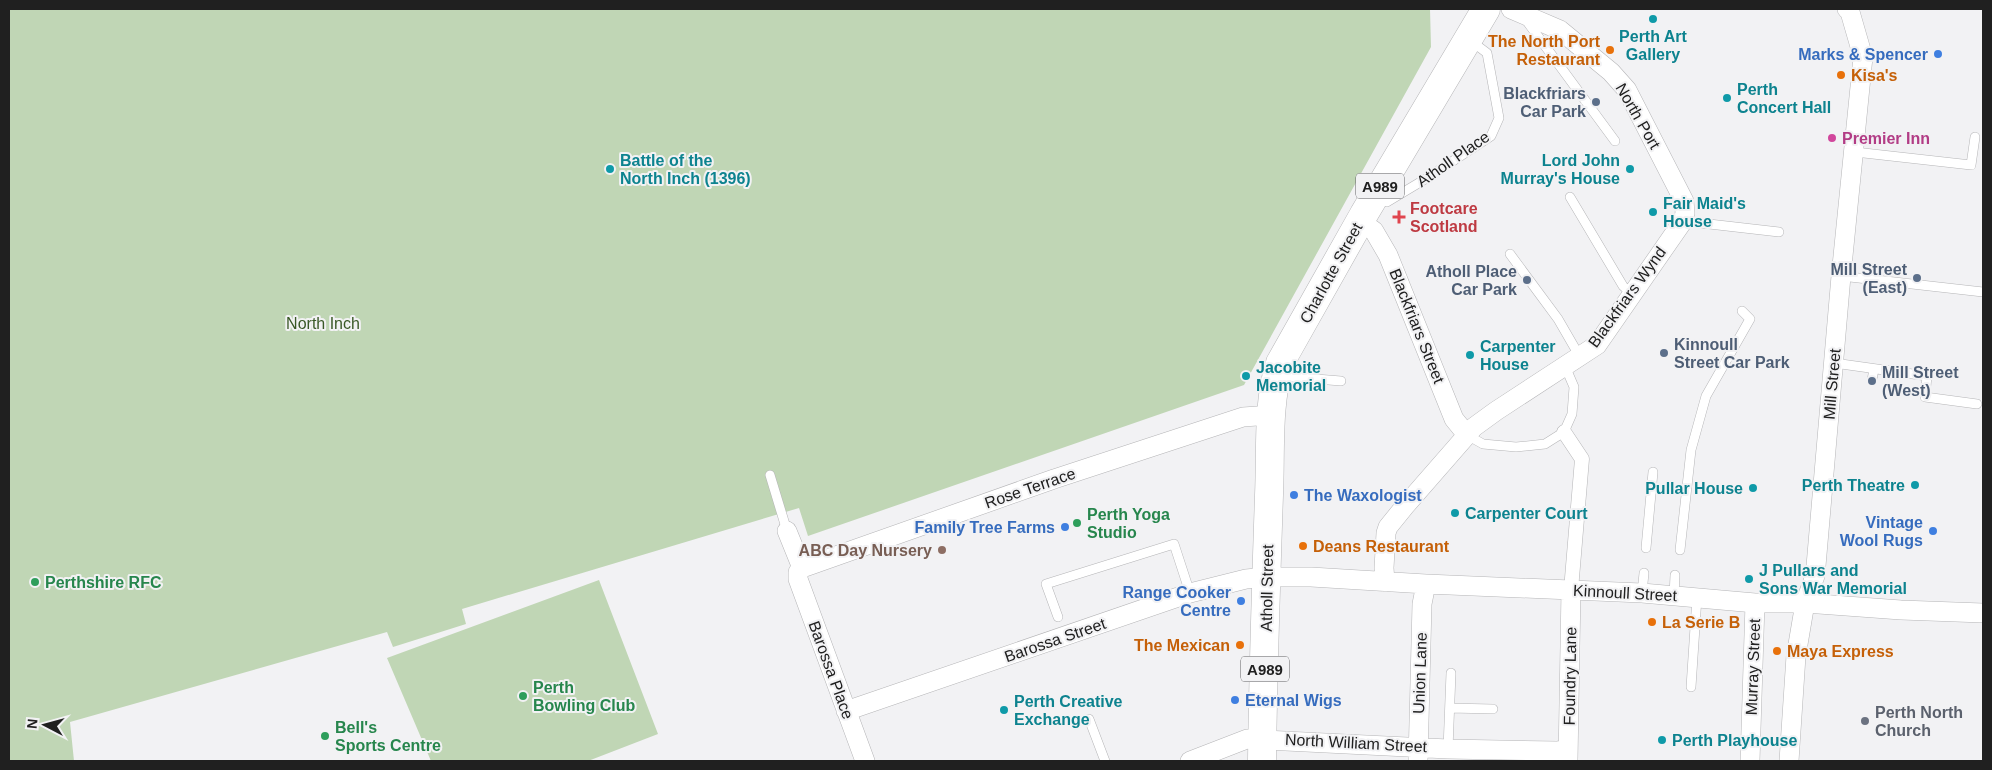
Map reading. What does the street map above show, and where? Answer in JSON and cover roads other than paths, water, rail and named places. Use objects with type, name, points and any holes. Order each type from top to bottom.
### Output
[{"type":"main road","name":"Charlotte Street","points":[[1272,415],[1276,376],[1280,363],[1360,221],[1386,197],[1486,9]]},
{"type":"main road","name":"Atholl Street","points":[[1262,750],[1272,415]]},
{"type":"street","name":"Mill Street","points":[[1789,761],[1796,656],[1806,603],[1815,576],[1841,276],[1855,152],[1863,57],[1850,12],[1847,9]]},
{"type":"street","name":"North Port","points":[[1516,11],[1560,30],[1611,72],[1627,90],[1684,201],[1685,214],[1683,222]]},
{"type":"street","name":"Blackfriars Street","points":[[1360,221],[1374,231],[1388,254],[1454,419],[1467,435]]},
{"type":"street","name":"Blackfriars Wynd","points":[[1385,582],[1385,540],[1388,527],[1474,427],[1496,410],[1597,345],[1683,222]]},
{"type":"street","name":"Rose Terrace","points":[[800,573],[1054,479],[1243,417],[1272,415]]},
{"type":"street","points":[[1564,432],[1582,459],[1572,590]]},
{"type":"street","name":"Barossa Place","points":[[786,531],[846,711],[865,761]]},
{"type":"street","name":"Kinnoull Street","points":[[1267,577],[1310,577],[1642,593],[1755,603],[1806,603],[1900,610],[1983,613]]},
{"type":"street","name":"Barossa Street","points":[[846,711],[1190,593],[1246,579],[1267,577]]},
{"type":"street","name":"Union Lane","points":[[1418,754],[1422,604],[1426,584]]},
{"type":"street","name":"Foundry Lane","points":[[1568,755],[1572,590]]},
{"type":"street","name":"Murray Street","points":[[1750,761],[1755,603]]},
{"type":"street","name":"North William Street","points":[[1190,761],[1247,739],[1262,750],[1418,754],[1448,749],[1557,751],[1568,755]]},
{"type":"lane","points":[[1516,11],[1616,141]]},
{"type":"lane","name":"Atholl Place","points":[[1386,197],[1491,136],[1499,118],[1487,53],[1468,40]]},
{"type":"lane","points":[[1855,152],[1971,166],[1975,137]]},
{"type":"lane","points":[[1570,197],[1623,286],[1632,294]]},
{"type":"lane","points":[[1683,222],[1779,232]]},
{"type":"lane","points":[[1467,435],[1483,444],[1516,447],[1545,444],[1564,432],[1572,414],[1574,388],[1572,362],[1558,319],[1510,254]]},
{"type":"lane","points":[[1841,276],[1983,292]]},
{"type":"lane","points":[[1680,550],[1694,441],[1706,396],[1750,319],[1742,311]]},
{"type":"lane","points":[[1834,363],[1927,376],[1925,397],[1977,404]]},
{"type":"lane","points":[[1872,380],[1874,369]]},
{"type":"lane","points":[[1276,376],[1341,381]]},
{"type":"lane","points":[[1646,548],[1653,472]]},
{"type":"lane","points":[[770,475],[786,531]]},
{"type":"lane","points":[[1058,618],[1046,584],[1174,544],[1190,593]]},
{"type":"lane","points":[[1642,593],[1644,573]]},
{"type":"lane","points":[[1674,596],[1676,574]]},
{"type":"lane","points":[[1691,687],[1696,597]]},
{"type":"lane","points":[[1448,749],[1452,673]]},
{"type":"lane","points":[[1450,708],[1493,709]]},
{"type":"lane","points":[[1089,719],[1105,761]]},
{"type":"place","name":"Perth Art Gallery","points":[[1653,19]]},
{"type":"place","name":"The North Port Restaurant","points":[[1610,50]]},
{"type":"place","name":"Marks & Spencer","points":[[1938,54]]},
{"type":"place","name":"Kisa's","points":[[1841,75]]},
{"type":"place","name":"Perth Concert Hall","points":[[1727,98]]},
{"type":"place","name":"Blackfriars Car Park","points":[[1596,102]]},
{"type":"place","name":"Premier Inn","points":[[1832,138]]},
{"type":"place","name":"Battle of the North Inch (1396)","points":[[610,169]]},
{"type":"place","name":"Lord John Murray's House","points":[[1630,169]]},
{"type":"place","name":"Fair Maid's House","points":[[1653,212]]},
{"type":"place","name":"Footcare Scotland","points":[[1399,217]]},
{"type":"place","name":"Mill Street (East)","points":[[1917,278]]},
{"type":"place","name":"Atholl Place Car Park","points":[[1527,280]]},
{"type":"place","name":"Kinnoull Street Car Park","points":[[1664,353]]},
{"type":"place","name":"Carpenter House","points":[[1470,355]]},
{"type":"place","name":"Jacobite Memorial","points":[[1246,376]]},
{"type":"place","name":"Mill Street (West)","points":[[1872,381]]},
{"type":"place","name":"Perth Theatre","points":[[1915,485]]},
{"type":"place","name":"Pullar House","points":[[1753,488]]},
{"type":"place","name":"The Waxologist","points":[[1294,495]]},
{"type":"place","name":"Carpenter Court","points":[[1455,513]]},
{"type":"place","name":"Perth Yoga Studio","points":[[1077,523]]},
{"type":"place","name":"Family Tree Farms","points":[[1065,527]]},
{"type":"place","name":"Vintage Wool Rugs","points":[[1933,531]]},
{"type":"place","name":"Deans Restaurant","points":[[1303,546]]},
{"type":"place","name":"ABC Day Nursery","points":[[942,550]]},
{"type":"place","name":"J Pullars and Sons War Memorial","points":[[1749,579]]},
{"type":"place","name":"Perthshire RFC","points":[[35,582]]},
{"type":"place","name":"Range Cooker Centre","points":[[1241,601]]},
{"type":"place","name":"La Serie B","points":[[1652,622]]},
{"type":"place","name":"The Mexican","points":[[1240,645]]},
{"type":"place","name":"Maya Express","points":[[1777,651]]},
{"type":"place","name":"Perth Bowling Club","points":[[523,696]]},
{"type":"place","name":"Eternal Wigs","points":[[1235,700]]},
{"type":"place","name":"Perth Creative Exchange","points":[[1004,710]]},
{"type":"place","name":"Perth North Church","points":[[1865,721]]},
{"type":"place","name":"Bell's Sports Centre","points":[[325,736]]},
{"type":"place","name":"Perth Playhouse","points":[[1662,740]]},
{"type":"park label","name":"North Inch","points":[[323,323]]}]
